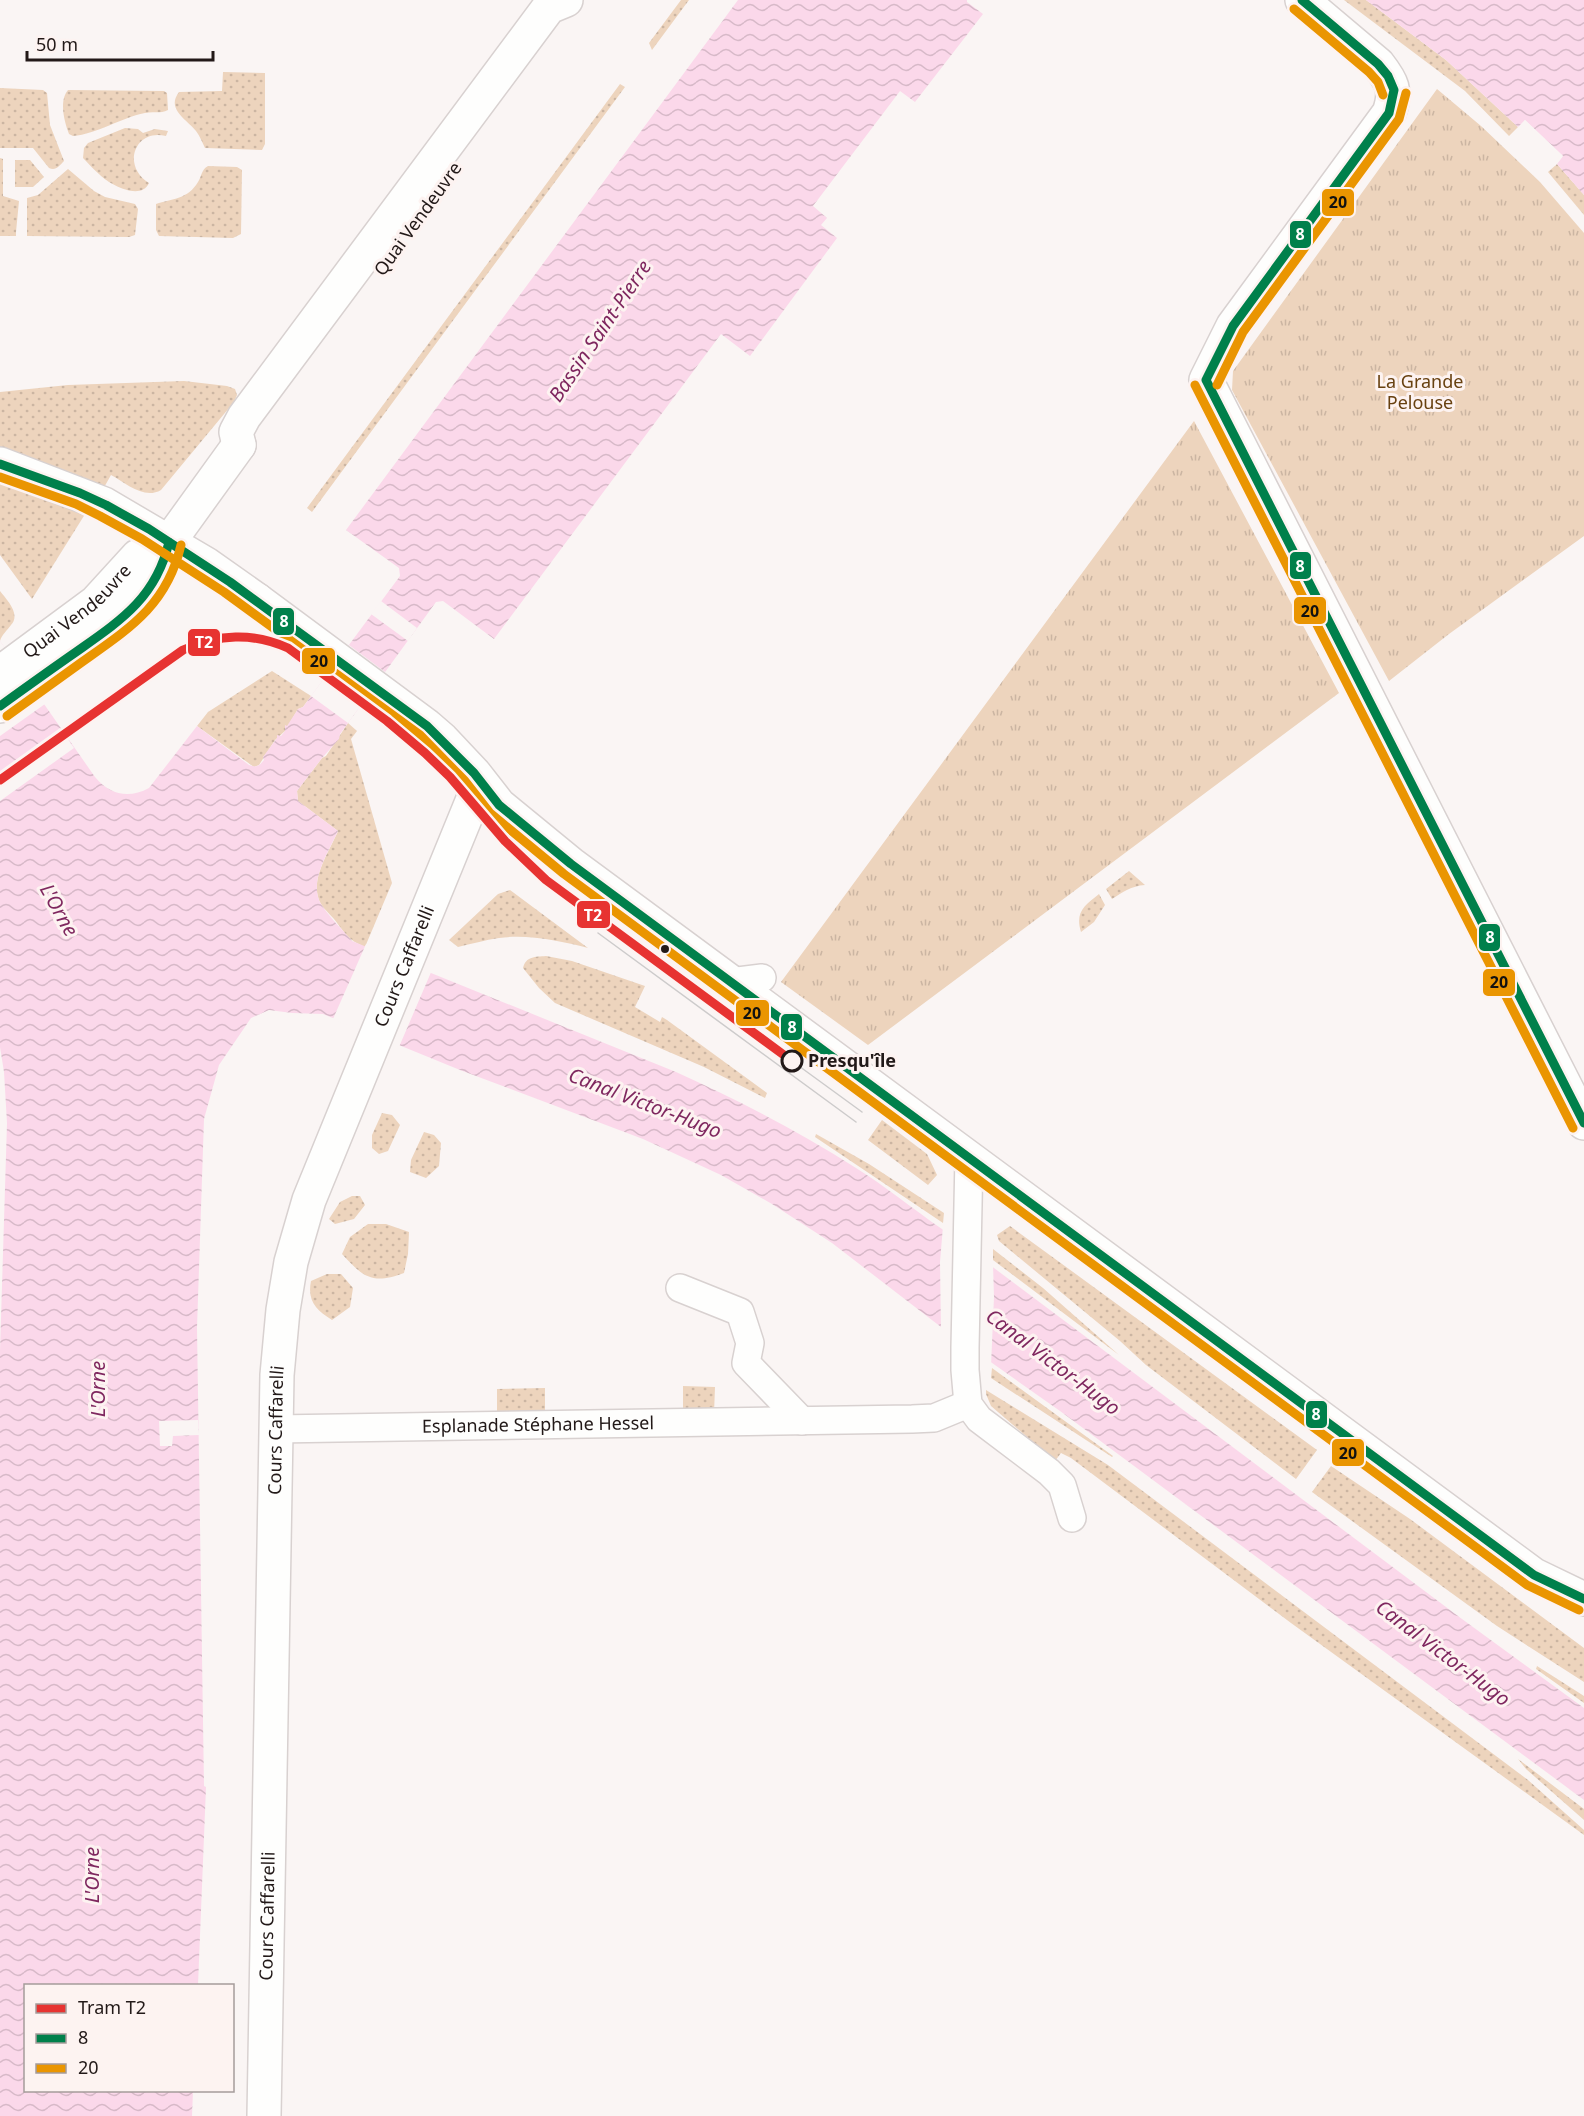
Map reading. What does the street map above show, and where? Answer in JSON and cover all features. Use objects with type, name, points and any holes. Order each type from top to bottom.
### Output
[{"type":"street","points":[[1302,0],[1378,64],[1388,76],[1394,90],[1393,101],[1389,112],[1233,326],[1206,380],[1584,1123]]},
{"type":"street","name":"Quai Vendeuvre","points":[[0,706],[15,673],[126,616],[139,602],[166,559],[170,542],[248,431],[549,7],[564,1]]},
{"type":"street","points":[[0,464],[104,504],[206,564],[257,600],[442,739],[499,805],[528,830],[730,982],[1534,1575],[1584,1599]]},
{"type":"street","name":"Cours Caffarelli","points":[[264,2116],[277,1375],[282,1310],[291,1262],[309,1200],[480,782]]},
{"type":"street","points":[[730,982],[762,978]]},
{"type":"street","points":[[969,1157],[964,1348],[968,1404],[980,1419],[1049,1472],[1062,1485],[1072,1518]]},
{"type":"street","points":[[680,1288],[740,1312],[750,1343],[746,1363],[802,1421]]},
{"type":"street","name":"Esplanade Stéphane Hessel","points":[[276,1430],[934,1418],[968,1404]]},
{"type":"green space","points":[[681,0],[689,0],[652,50],[649,43]]},
{"type":"green space","points":[[1344,0],[1366,0],[1446,60],[1518,127],[1509,136],[1465,91]]},
{"type":"green space","points":[[223,72],[265,73],[265,144],[262,150],[205,148],[196,131],[176,109],[176,98],[179,92],[222,91]]},
{"type":"green space","points":[[620,84],[625,87],[312,512],[307,508]]},
{"type":"green space","points":[[0,88],[43,90],[47,93],[50,125],[64,161],[57,168],[49,168],[33,148],[0,148]]},
{"type":"green space","name":"La Grande Pelouse","points":[[1437,89],[1481,126],[1540,182],[1584,233],[1584,536],[1449,634],[1389,681],[1232,390],[1233,371]]},
{"type":"green space","points":[[68,90],[164,91],[167,93],[168,110],[136,115],[82,135],[73,136],[69,134],[63,111]]},
{"type":"green space","points":[[125,128],[138,129],[143,133],[155,129],[168,131],[166,136],[155,135],[146,138],[135,150],[135,167],[140,176],[149,183],[139,191],[125,190],[111,183],[83,158],[84,148],[88,143]]},
{"type":"green space","points":[[0,158],[3,159],[3,196],[19,201],[16,236],[0,236]]},
{"type":"green space","points":[[15,160],[30,160],[44,177],[33,187],[15,187]]},
{"type":"green space","points":[[1557,164],[1584,195],[1584,215],[1548,172]]},
{"type":"green space","points":[[208,166],[237,167],[242,170],[241,234],[233,238],[159,236],[156,230],[156,204],[179,198],[189,192]]},
{"type":"green space","points":[[68,169],[94,191],[105,197],[135,204],[138,209],[135,235],[129,237],[27,236],[27,198],[38,195]]},
{"type":"green space","points":[[184,381],[227,386],[235,389],[237,395],[234,402],[161,490],[155,493],[142,492],[111,475],[102,491],[0,449],[0,392],[68,385]]},
{"type":"green space","points":[[1194,421],[1339,693],[868,1045],[781,982]]},
{"type":"green space","points":[[0,476],[87,511],[32,599],[0,555]]},
{"type":"green space","points":[[0,591],[12,607],[14,621],[0,641]]},
{"type":"green space","points":[[272,671],[311,696],[303,707],[298,709],[285,731],[275,740],[259,765],[254,767],[197,726],[208,712]]},
{"type":"green space","points":[[348,723],[357,731],[351,739],[392,883],[365,947],[347,936],[319,900],[317,880],[338,831],[298,801],[297,791],[322,758],[326,756]]},
{"type":"green space","points":[[1129,871],[1145,885],[1131,888],[1112,899],[1106,889]]},
{"type":"green space","points":[[510,890],[588,948],[521,937],[494,939],[458,947],[449,940],[498,894]]},
{"type":"green space","points":[[1099,894],[1105,905],[1094,922],[1081,932],[1080,914]]},
{"type":"green space","points":[[546,956],[572,961],[645,986],[635,1007],[660,1022],[662,1017],[667,1020],[767,1093],[765,1098],[704,1067],[555,1003],[523,968],[529,959]]},
{"type":"green space","points":[[382,1113],[392,1115],[400,1125],[388,1151],[379,1154],[372,1148],[372,1135]]},
{"type":"green space","points":[[882,1120],[927,1154],[937,1175],[928,1185],[868,1140]]},
{"type":"green space","points":[[424,1132],[434,1135],[441,1143],[439,1166],[426,1178],[410,1172],[411,1160]]},
{"type":"green space","points":[[816,1134],[869,1164],[944,1213],[943,1223],[815,1137]]},
{"type":"green space","points":[[352,1196],[360,1196],[365,1205],[354,1219],[335,1224],[329,1219],[340,1202]]},
{"type":"green space","points":[[368,1224],[386,1224],[409,1232],[404,1273],[393,1277],[369,1277],[342,1254],[350,1237]]},
{"type":"green space","points":[[1010,1226],[1317,1450],[1296,1479],[1146,1365],[999,1241],[997,1235]]},
{"type":"green space","points":[[993,1249],[1043,1288],[1119,1355],[993,1260]]},
{"type":"green space","points":[[327,1274],[341,1274],[353,1288],[350,1307],[332,1320],[317,1309],[310,1294],[311,1281]]},
{"type":"green space","points":[[992,1368],[1113,1456],[991,1378]]},
{"type":"green space","points":[[683,1386],[715,1387],[714,1414],[683,1413]]},
{"type":"green space","points":[[545,1388],[545,1414],[497,1415],[497,1389]]},
{"type":"green space","points":[[986,1390],[1108,1465],[1528,1780],[1584,1830],[1584,1835],[1291,1623],[1071,1458],[1061,1453],[1055,1461],[991,1406]]},
{"type":"green space","points":[[1331,1466],[1410,1519],[1584,1648],[1584,1682],[1497,1626],[1312,1492]]},
{"type":"green space","points":[[1537,1666],[1584,1696],[1584,1703],[1536,1669]]},
{"type":"green space","points":[[1518,1759],[1584,1809],[1584,1820],[1526,1769]]},
{"type":"water","points":[[738,0],[967,0],[983,14],[915,102],[900,91],[813,206],[827,218],[821,225],[837,238],[750,356],[721,334],[494,639],[443,601],[436,602],[340,734],[339,739],[297,791],[298,801],[338,831],[318,877],[318,895],[321,904],[352,941],[676,1072],[790,1129],[878,1182],[1584,1708],[1584,1800],[1060,1411],[941,1327],[832,1243],[772,1204],[721,1175],[643,1139],[460,1070],[323,1014],[269,1010],[251,1018],[219,1065],[204,1119],[197,1328],[204,1786],[206,1787],[198,1984],[24,1984],[24,2092],[193,2092],[192,2116],[0,2116],[0,1351],[7,1123],[0,1047],[0,641],[95,777],[113,791],[127,794],[149,788],[197,726],[249,765],[256,766],[261,764],[277,735],[281,736],[285,731],[285,725],[287,726],[298,709],[303,707],[400,576],[399,568],[346,530]]},
{"type":"water","points":[[1366,0],[1584,0],[1584,195],[1557,164],[1563,156],[1525,120],[1518,127],[1446,60]]},
{"type":"pier","points":[[1525,120],[1563,156],[1555,166],[1554,162],[1559,156],[1525,124],[1520,130],[1516,130]]},
{"type":"pier","points":[[381,601],[417,628],[408,641],[371,614]]},
{"type":"pier","points":[[0,641],[45,704],[0,736]]},
{"type":"pier","points":[[349,645],[385,672],[348,723],[311,696]]},
{"type":"pier","points":[[60,728],[74,748],[0,801],[0,771]]},
{"type":"pier","points":[[366,944],[432,970],[399,1047],[333,1019]]},
{"type":"pier","points":[[943,1226],[993,1264],[991,1366],[941,1331],[940,1262]]},
{"type":"pier","points":[[198,1420],[199,1435],[173,1436],[172,1446],[160,1446],[159,1421]]},
{"type":"tram line","name":"T2","points":[[0,780],[183,650],[210,641],[236,637],[248,637],[275,643],[288,648],[387,721],[425,753],[450,777],[505,841],[546,880],[792,1061]]},
{"type":"tram line","points":[[606,924],[631,949]]},
{"type":"tram line","points":[[598,933],[856,1122]]},
{"type":"tram line","points":[[792,1061],[862,1112]]},
{"type":"transit line","name":"8","points":[[1302,0],[1378,64],[1388,76],[1394,90]]},
{"type":"transit line","name":"20","points":[[1294,9],[1369,72],[1378,82],[1383,95]]},
{"type":"transit line","name":"8","points":[[1206,380],[1233,326],[1389,113],[1394,90]]},
{"type":"transit line","name":"20","points":[[1217,385],[1243,332],[1399,119],[1406,93]]},
{"type":"transit line","name":"8","points":[[1206,380],[1584,1123]]},
{"type":"transit line","name":"20","points":[[1195,385],[1573,1128]]},
{"type":"transit line","name":"8","points":[[0,464],[80,493],[106,505],[149,529],[230,582],[427,726],[474,773],[499,805],[571,864],[1534,1575],[1584,1599]]},
{"type":"transit line","name":"20","points":[[0,477],[76,504],[100,516],[142,539],[224,592],[420,735],[465,781],[490,813],[564,874],[1527,1585],[1579,1610]]},
{"type":"transit line","name":"8","points":[[0,706],[107,630],[134,606],[155,578],[169,542]]},
{"type":"transit line","name":"20","points":[[7,716],[131,626],[156,599],[166,584],[175,566],[181,545]]},
{"type":"place","name":"Presqu'île","points":[[792,1061]]},
{"type":"water label","name":"Bassin Saint-Pierre","points":[[600,331]]},
{"type":"water label","name":"L'Orne","points":[[59,910]]},
{"type":"water label","name":"Canal Victor-Hugo","points":[[645,1103]]},
{"type":"water label","name":"Canal Victor-Hugo","points":[[1053,1362]]},
{"type":"water label","name":"L'Orne","points":[[98,1389]]},
{"type":"water label","name":"Canal Victor-Hugo","points":[[1443,1653]]},
{"type":"water label","name":"L'Orne","points":[[92,1875]]}]
